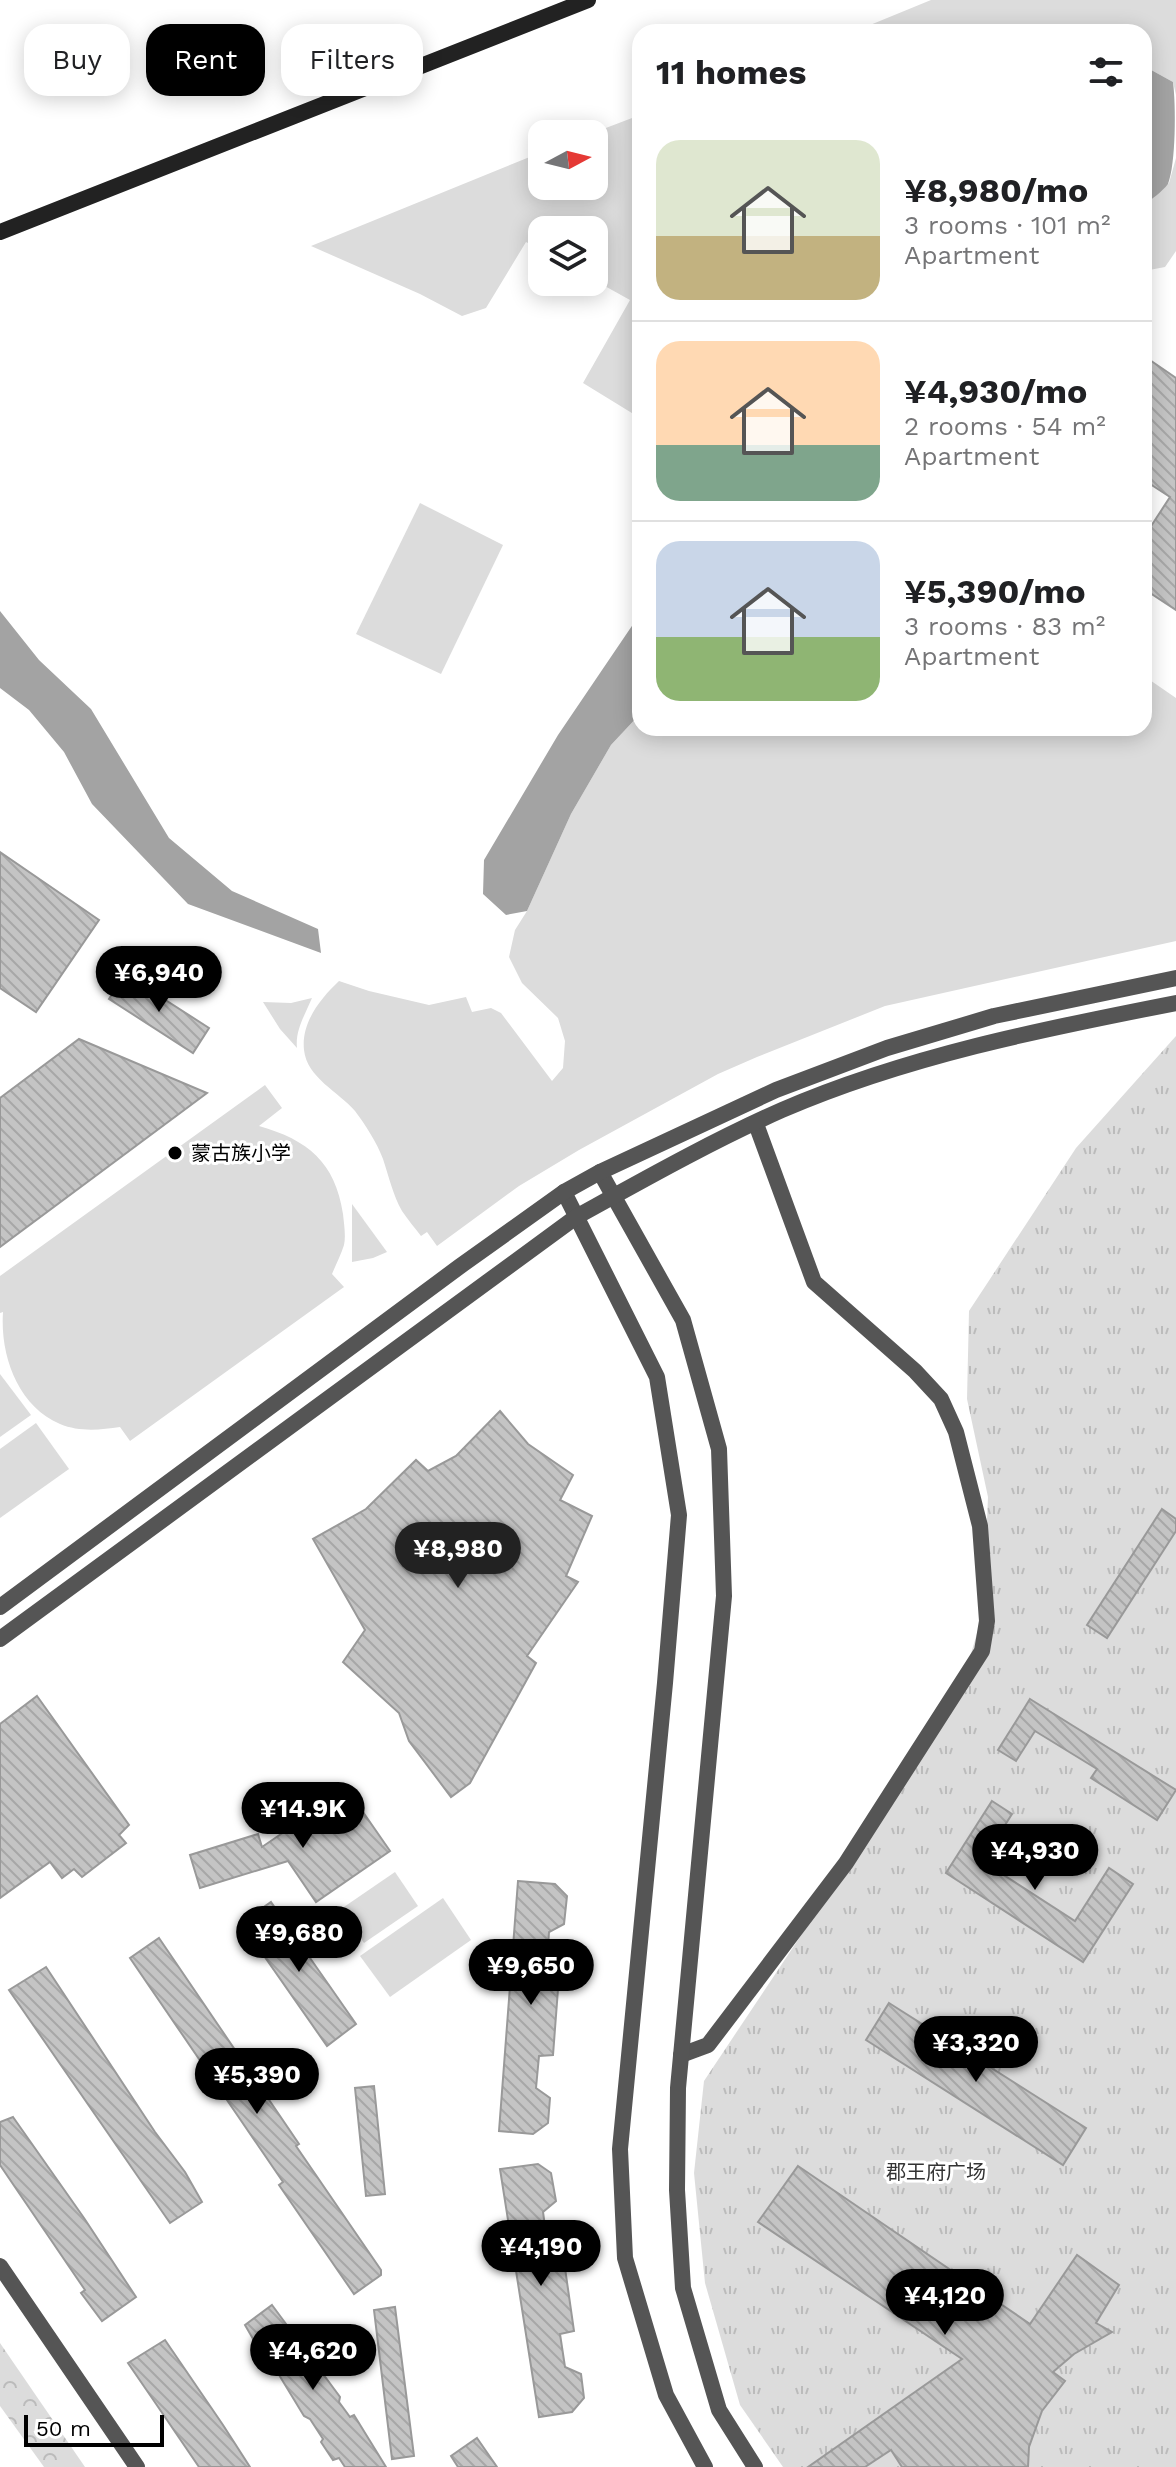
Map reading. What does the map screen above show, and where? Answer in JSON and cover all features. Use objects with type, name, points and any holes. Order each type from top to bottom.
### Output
[{"type":"main road","points":[[0,232],[588,0]]},
{"type":"street","points":[[0,1607],[564,1192],[600,1172],[776,1090],[887,1048],[994,1016],[1176,978]]},
{"type":"street","points":[[0,1639],[576,1217],[782,1110],[895,1069],[1064,1025],[1176,1003]]},
{"type":"street","points":[[681,2055],[708,2045],[846,1863],[982,1651],[987,1621],[980,1526],[956,1432],[941,1399],[915,1371],[814,1282],[756,1124]]},
{"type":"street","points":[[600,1172],[683,1320],[719,1449],[724,1596],[678,2088],[677,2190],[683,2288],[719,2410],[755,2467]]},
{"type":"street","points":[[564,1192],[657,1377],[679,1515],[620,2149],[625,2258],[666,2395],[705,2467]]},
{"type":"street","points":[[0,2266],[137,2467]]},
{"type":"green space","points":[[931,0],[1176,0],[1176,95],[1173,82],[1152,70],[1152,24],[872,24]]},
{"type":"green space","points":[[632,118],[632,413],[583,383],[630,300],[608,288],[608,216],[528,216],[528,243],[486,308],[462,316],[311,246],[528,158],[528,200],[608,200],[608,127]]},
{"type":"green space","points":[[1176,158],[1176,251],[1165,267],[1152,269],[1152,199],[1169,183]]},
{"type":"green space","points":[[420,503],[503,545],[441,674],[356,634]]},
{"type":"green space","points":[[1152,682],[1176,698],[1176,941],[885,1006],[757,1057],[718,1074],[579,1150],[519,1186],[437,1246],[427,1232],[421,1236],[402,1211],[380,1153],[359,1116],[311,1069],[304,1050],[309,1020],[319,1003],[339,981],[429,1005],[466,997],[472,1012],[491,1008],[501,1013],[552,1081],[563,1068],[565,1041],[558,1018],[522,983],[509,957],[515,930],[527,911],[571,814],[611,745],[632,723],[632,736],[1152,736]]},
{"type":"green space","points":[[312,998],[299,1029],[297,1048],[263,1002],[291,1003]]},
{"type":"green space","name":"郡王府广场","points":[[1176,1036],[1176,2467],[783,2467],[740,2405],[705,2283],[694,2173],[704,2081],[957,1701],[983,1613],[988,1497],[967,1399],[969,1311],[1076,1148]]},
{"type":"green space","points":[[265,1085],[282,1108],[259,1126],[305,1146],[326,1167],[333,1180],[343,1214],[345,1238],[332,1274],[344,1287],[130,1441],[120,1427],[75,1428],[45,1416],[23,1392],[9,1362],[3,1312],[0,1313],[0,1276]]},
{"type":"green space","points":[[352,1204],[387,1252],[352,1262]]},
{"type":"green space","points":[[0,1374],[31,1415],[0,1437]]},
{"type":"green space","points":[[36,1423],[69,1469],[0,1518],[0,1449]]},
{"type":"green space","points":[[395,1872],[418,1906],[364,1943],[341,1909]]},
{"type":"green space","points":[[443,1898],[471,1940],[390,1997],[360,1956]]},
{"type":"green space","points":[[0,2343],[85,2467],[44,2467],[0,2406]]},
{"type":"shaded area","points":[[1152,70],[1173,82],[1173,163],[1168,184],[1152,199]]},
{"type":"shaded area","points":[[0,611],[39,660],[91,709],[169,838],[232,891],[318,929],[321,953],[188,904],[92,804],[64,752],[29,710],[0,688]]},
{"type":"shaded area","points":[[632,626],[632,723],[611,745],[571,814],[527,911],[506,915],[483,894],[484,860],[558,735]]},
{"type":"building","points":[[1152,362],[1176,378],[1176,610],[1152,594],[1152,525],[1170,497],[1152,485]]},
{"type":"building","points":[[0,852],[99,920],[36,1012],[0,988]]},
{"type":"building","points":[[125,974],[209,1028],[193,1053],[109,999]]},
{"type":"building","points":[[79,1039],[207,1093],[0,1247],[0,1098]]},
{"type":"building","points":[[500,1411],[528,1444],[573,1475],[560,1500],[592,1516],[566,1576],[578,1582],[527,1656],[536,1663],[470,1783],[451,1797],[409,1741],[399,1713],[343,1662],[365,1630],[313,1539],[366,1509],[416,1460],[428,1471],[456,1456]]},
{"type":"building","points":[[1162,1509],[1176,1519],[1176,1531],[1107,1638],[1087,1625]]},
{"type":"building","points":[[37,1696],[129,1825],[119,1835],[126,1843],[82,1877],[74,1869],[62,1878],[50,1862],[0,1898],[0,1724]]},
{"type":"building","points":[[1030,1699],[1176,1790],[1157,1820],[1091,1778],[1097,1769],[1035,1731],[1016,1761],[998,1750]]},
{"type":"building","points":[[347,1789],[390,1851],[316,1902],[288,1861],[200,1888],[190,1855],[258,1834],[262,1847]]},
{"type":"building","points":[[992,1801],[1012,1814],[982,1861],[1075,1921],[1109,1868],[1133,1884],[1083,1962],[946,1873]]},
{"type":"building","points":[[518,1881],[555,1884],[567,1896],[564,1924],[549,1932],[547,1962],[560,1963],[553,2055],[539,2056],[536,2088],[550,2098],[548,2123],[533,2134],[499,2131]]},
{"type":"building","points":[[271,1902],[356,2024],[327,2046],[241,1923]]},
{"type":"building","points":[[159,1938],[381,2270],[381,2275],[354,2294],[279,2185],[283,2182],[130,1958]]},
{"type":"building","points":[[46,1967],[185,2172],[202,2202],[170,2223],[9,1990]]},
{"type":"building","points":[[889,2003],[1086,2128],[1063,2165],[866,2040]]},
{"type":"building","points":[[374,2086],[385,2194],[366,2196],[355,2088]]},
{"type":"building","points":[[13,2117],[136,2297],[102,2321],[81,2293],[85,2290],[0,2165],[0,2122]]},
{"type":"building","points":[[538,2164],[551,2173],[556,2201],[543,2212],[547,2241],[561,2240],[574,2331],[560,2334],[565,2367],[581,2374],[584,2398],[572,2412],[539,2417],[500,2169]]},
{"type":"building","points":[[798,2166],[1030,2324],[1077,2255],[1119,2285],[1096,2323],[1112,2332],[1074,2354],[1053,2372],[1065,2381],[1042,2411],[1029,2447],[1028,2467],[902,2467],[891,2450],[865,2467],[808,2467],[962,2359],[758,2222]]},
{"type":"building","points":[[272,2305],[340,2397],[339,2402],[350,2417],[354,2415],[386,2467],[345,2467],[339,2458],[333,2460],[310,2419],[304,2416],[273,2365],[267,2363],[245,2325]]},
{"type":"building","points":[[395,2307],[414,2456],[392,2459],[374,2310]]},
{"type":"building","points":[[165,2340],[250,2467],[199,2467],[128,2363]]},
{"type":"building","points":[[477,2438],[497,2467],[458,2467],[451,2456]]},
{"type":"place","name":"蒙古族小学","points":[[175,1153]]}]
